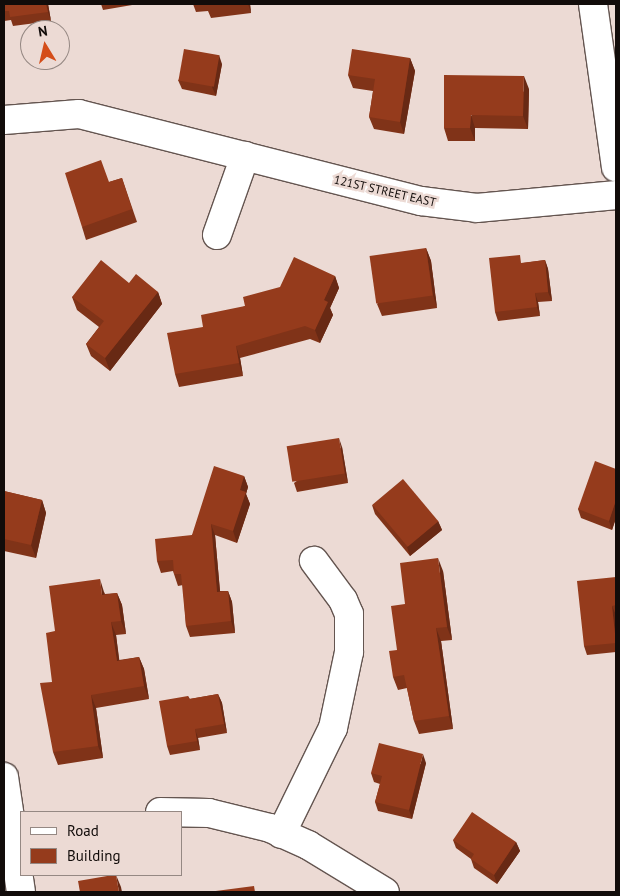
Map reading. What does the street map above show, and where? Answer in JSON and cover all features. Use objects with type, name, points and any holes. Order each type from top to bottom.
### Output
[{"type":"street","points":[[593,4],[616,167]]},
{"type":"street","name":"121ST STREET EAST","points":[[4,120],[79,114],[421,201],[477,208],[616,195]]},
{"type":"street","points":[[217,235],[245,156]]},
{"type":"street","points":[[281,834],[333,728],[349,652],[349,614],[343,600],[314,561]]},
{"type":"street","points":[[4,777],[21,892]]},
{"type":"street","points":[[182,813],[235,817],[308,844],[385,892]]},
{"type":"building","points":[[4,4],[46,4],[48,12],[10,17],[9,11],[4,11]]},
{"type":"building","points":[[184,49],[219,55],[214,87],[178,81]]},
{"type":"building","points":[[352,49],[410,58],[400,122],[369,117],[375,79],[348,75]]},
{"type":"building","points":[[444,75],[524,76],[523,116],[471,115],[470,128],[444,128]]},
{"type":"building","points":[[101,160],[109,182],[122,178],[132,209],[82,227],[65,173]]},
{"type":"building","points":[[426,248],[433,296],[376,303],[370,256]]},
{"type":"building","points":[[520,255],[521,263],[545,260],[548,292],[535,293],[537,307],[495,312],[489,258]]},
{"type":"building","points":[[294,257],[335,276],[324,300],[328,302],[315,330],[305,326],[236,346],[239,363],[175,374],[167,333],[203,327],[201,315],[245,306],[243,297],[280,287]]},
{"type":"building","points":[[101,260],[129,283],[136,274],[158,292],[105,358],[86,344],[104,321],[72,297]]},
{"type":"building","points":[[339,438],[345,474],[292,482],[287,446]]},
{"type":"building","points":[[595,461],[616,469],[616,500],[609,521],[578,509]]},
{"type":"building","points":[[214,466],[244,476],[240,490],[246,492],[233,531],[211,524],[217,592],[228,591],[231,621],[186,626],[181,574],[174,574],[173,560],[157,561],[155,539],[192,535]]},
{"type":"building","points":[[403,479],[438,521],[408,547],[372,505]]},
{"type":"building","points":[[4,491],[42,500],[31,545],[4,539]]},
{"type":"building","points":[[438,558],[447,627],[436,628],[449,716],[414,721],[404,675],[393,677],[389,651],[397,650],[391,606],[405,604],[400,563]]},
{"type":"building","points":[[616,577],[616,605],[612,606],[616,643],[584,646],[577,581]]},
{"type":"building","points":[[100,579],[102,595],[117,593],[121,621],[111,622],[117,661],[139,657],[144,686],[91,695],[98,746],[53,752],[40,683],[52,682],[46,633],[55,631],[49,586]]},
{"type":"building","points":[[218,694],[224,724],[195,729],[197,741],[167,746],[159,701],[188,696],[189,699]]},
{"type":"building","points":[[379,743],[423,754],[409,810],[375,802],[382,776],[371,773]]},
{"type":"building","points":[[472,812],[516,842],[494,875],[471,859],[474,854],[453,840]]},
{"type":"building","points":[[116,876],[119,892],[80,892],[78,881]]},
{"type":"building","points":[[254,886],[255,892],[208,892]]}]
